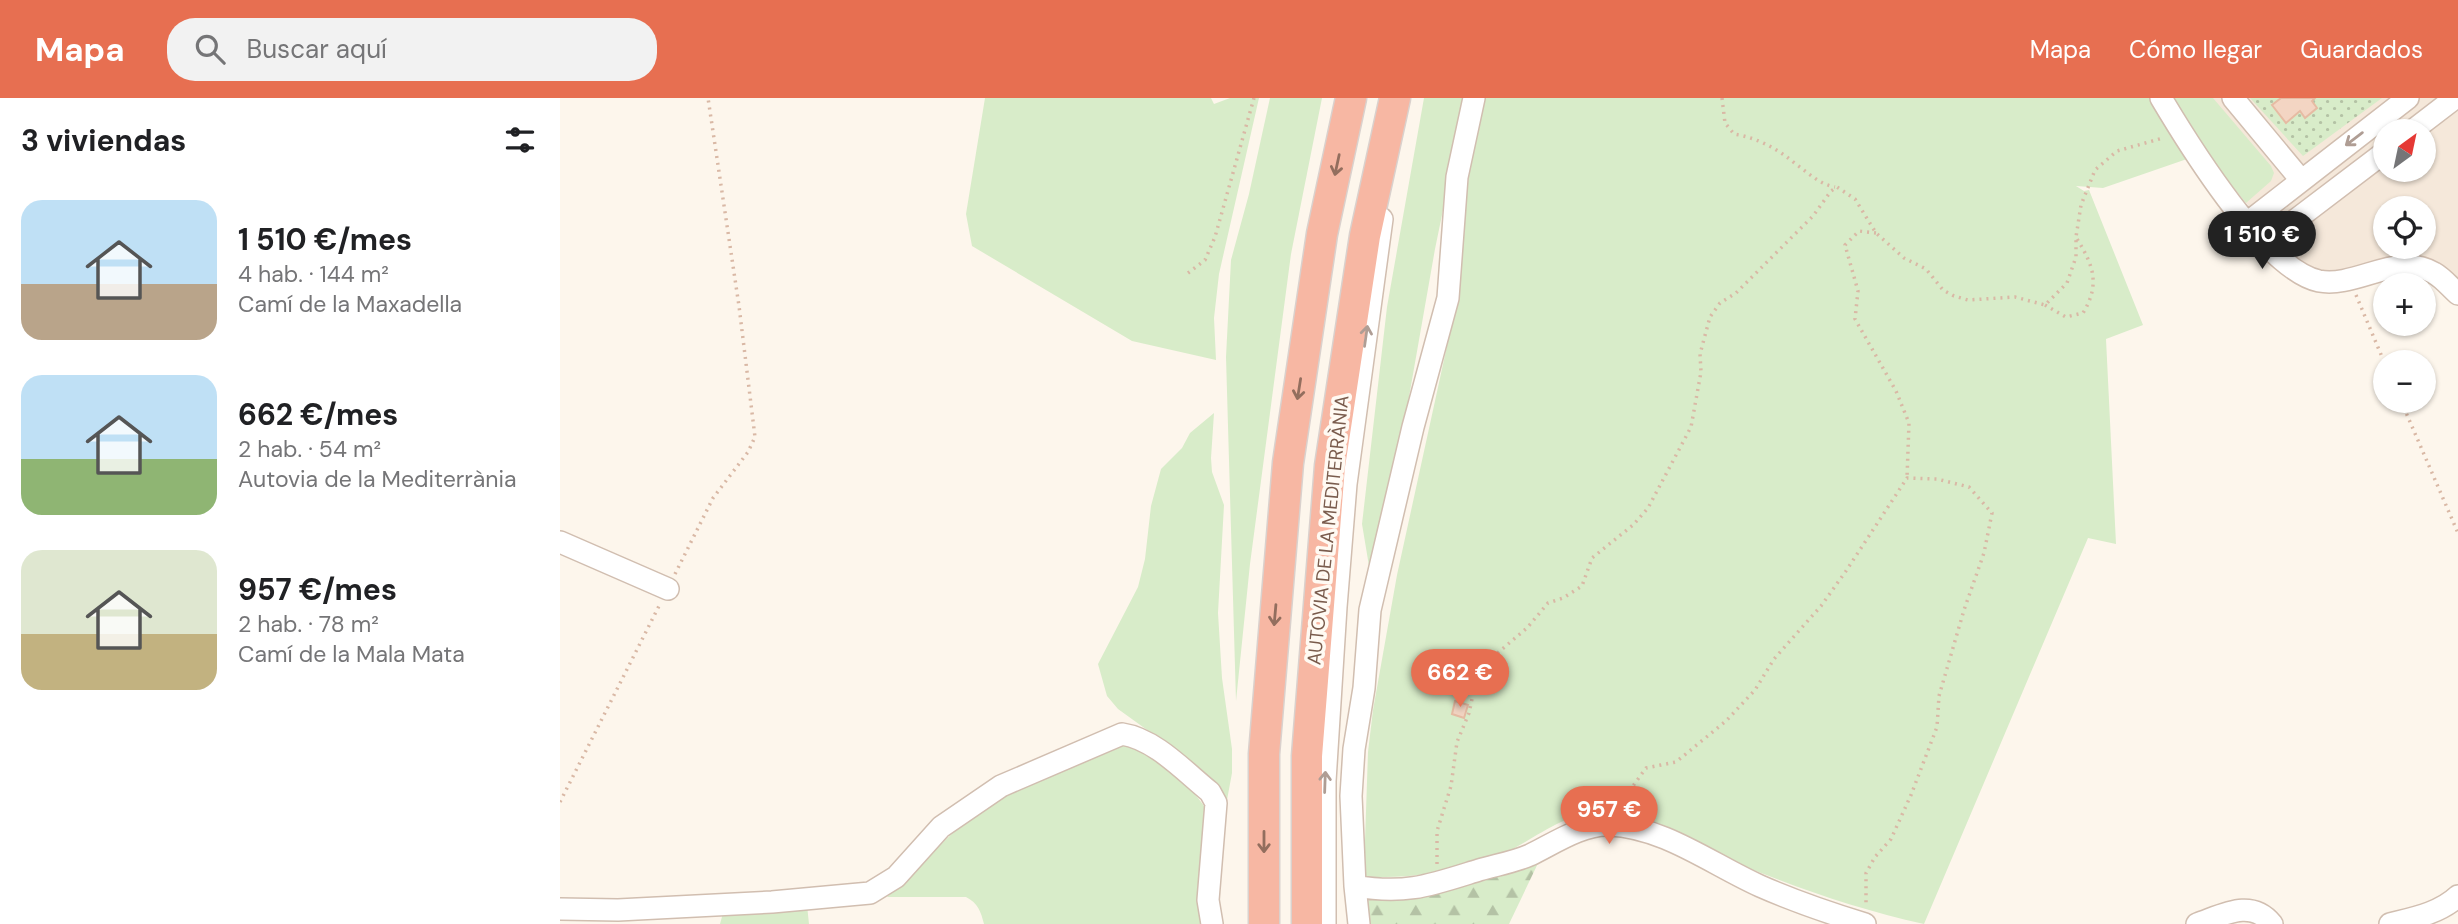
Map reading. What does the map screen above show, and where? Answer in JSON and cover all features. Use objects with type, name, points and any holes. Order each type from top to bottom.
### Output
[{"type":"highway","points":[[1262,924],[1264,754],[1288,463],[1322,234],[1351,98]]},
{"type":"highway","name":"AUTOVIA DE LA MEDITERRÀNIA","points":[[1307,924],[1307,756],[1330,466],[1365,236],[1397,98]]},
{"type":"street","points":[[1325,924],[1325,780],[1346,484],[1397,98]]},
{"type":"street","points":[[1359,924],[1351,796],[1370,610],[1413,428],[1448,298],[1457,177],[1474,98]]},
{"type":"street","points":[[2161,98],[2182,134],[2247,223],[2264,244],[2303,276],[2322,281],[2348,279],[2385,269],[2418,267],[2434,273],[2458,294]]},
{"type":"street","points":[[2233,98],[2301,180]]},
{"type":"street","points":[[2247,223],[2408,98]]},
{"type":"street","points":[[2428,119],[2455,98]]},
{"type":"street","points":[[2264,244],[2373,161]]},
{"type":"street","points":[[560,542],[668,589]]},
{"type":"street","points":[[560,909],[618,910],[772,902],[870,893],[896,877],[941,827],[1001,786],[1122,734],[1135,736],[1150,744],[1210,792],[1216,803],[1208,900],[1212,924]]},
{"type":"street","points":[[1355,886],[1381,891],[1417,889],[1526,856],[1587,829],[1606,824],[1635,828],[1662,836],[1760,886],[1824,912],[1865,918]]},
{"type":"street","points":[[2390,924],[2438,909],[2450,904],[2458,896]]},
{"type":"street","points":[[2197,924],[2249,909],[2260,913],[2272,924]]},
{"type":"path","points":[[560,802],[713,498],[748,452],[755,437],[739,306],[708,98]]},
{"type":"path","points":[[1188,273],[1205,260],[1215,237],[1254,98]]},
{"type":"path","points":[[1722,98],[1725,123],[1734,134],[1751,137],[1774,148],[1824,185],[1837,187],[1855,199],[1876,233],[1904,258],[1926,269],[1943,290],[1954,296],[1968,300],[2015,297],[2045,305],[2066,317],[2083,313],[2092,297],[2094,282],[2089,257],[2076,237]]},
{"type":"path","points":[[2045,305],[2067,283],[2076,257],[2081,205],[2095,170],[2117,151],[2182,134]]},
{"type":"path","points":[[1442,881],[1435,849],[1437,831],[1451,786],[1457,742],[1469,713],[1476,681],[1494,656],[1527,628],[1548,603],[1563,598],[1582,586],[1592,558],[1633,525],[1648,508],[1691,427],[1701,372],[1700,354],[1710,317],[1720,303],[1736,293],[1814,216],[1831,191],[1837,187]]},
{"type":"path","points":[[1606,824],[1646,768],[1676,762],[1726,721],[1755,690],[1773,659],[1821,606],[1846,572],[1907,478],[1909,424],[1896,391],[1855,319],[1858,291],[1845,245],[1859,231],[1876,233]]},
{"type":"path","points":[[2348,279],[2379,350]]},
{"type":"path","points":[[2406,413],[2458,533]]},
{"type":"path","points":[[1865,918],[1866,873],[1875,857],[1891,839],[1937,727],[1939,696],[1984,553],[1992,513],[1969,487],[1937,479],[1907,478]]},
{"type":"shaded area","points":[[2171,98],[2458,98],[2458,282],[2437,264],[2334,274],[2313,271],[2265,226],[2208,156]]},
{"type":"green space","points":[[985,98],[1211,98],[1214,104],[1230,98],[1259,98],[1219,274],[1214,318],[1216,360],[1132,341],[972,246],[966,214]]},
{"type":"green space","points":[[1270,98],[1322,98],[1291,254],[1250,564],[1236,701],[1226,357],[1231,260]]},
{"type":"green space","points":[[1424,98],[1466,98],[1435,249],[1374,596],[1362,524],[1387,307]]},
{"type":"green space","points":[[1479,98],[2154,98],[2187,159],[2103,188],[2076,186],[2084,191],[2089,190],[2143,325],[2106,339],[2116,544],[2088,538],[1924,924],[1849,904],[1800,887],[1727,859],[1651,823],[1619,813],[1603,812],[1577,816],[1552,826],[1505,853],[1470,864],[1415,875],[1359,876],[1365,841],[1368,752],[1373,710],[1397,575],[1447,346]]},
{"type":"green space","points":[[2171,98],[2213,98],[2271,166],[2274,173],[2271,181],[2246,203],[2208,156]]},
{"type":"green space","points":[[2250,98],[2382,98],[2303,156]]},
{"type":"green space","points":[[1214,413],[1212,472],[1224,505],[1218,613],[1222,678],[1232,749],[1232,773],[1227,800],[1210,780],[1118,709],[1107,696],[1098,664],[1138,587],[1145,559],[1151,506],[1161,469],[1182,448],[1190,433]]},
{"type":"green space","points":[[1121,744],[1132,746],[1156,759],[1191,789],[1206,809],[1203,924],[984,924],[978,908],[966,897],[887,897],[967,819],[1012,789]]},
{"type":"green space","points":[[1541,857],[1509,924],[1368,924],[1367,902],[1377,894]]},
{"type":"green space","points":[[807,905],[809,924],[720,924],[723,913]]},
{"type":"building","points":[[2281,98],[2315,98],[2312,101],[2317,108],[2305,118],[2300,111],[2286,123],[2272,105]]},
{"type":"building","points":[[1455,701],[1468,705],[1464,718],[1452,714]]}]
